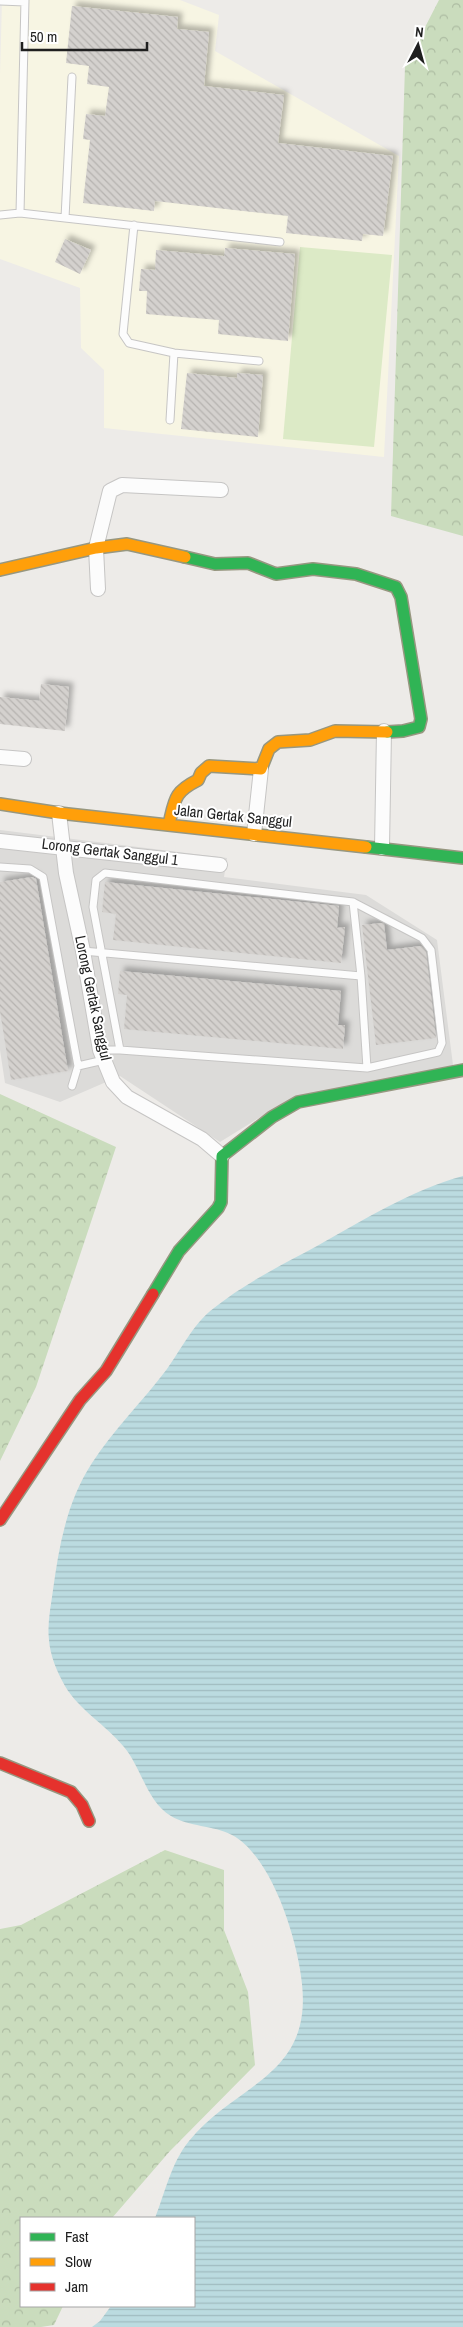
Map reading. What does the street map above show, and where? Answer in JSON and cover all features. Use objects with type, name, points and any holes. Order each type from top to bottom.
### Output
[{"type":"street","points":[[98,589],[96,548],[110,491],[114,487],[122,484],[221,490]]},
{"type":"street","points":[[0,570],[96,548],[127,544],[215,564],[248,563],[276,574],[312,568],[356,574],[396,587],[400,597],[421,719],[419,727],[407,731],[359,733],[331,731],[315,739],[282,739],[266,752],[261,769],[254,834]]},
{"type":"street","points":[[382,848],[384,731]]},
{"type":"street","points":[[0,757],[24,759]]},
{"type":"street","points":[[169,824],[176,796],[184,788],[198,780],[201,773],[209,766],[261,769]]},
{"type":"street","name":"Jalan Gertak Sanggul","points":[[0,804],[463,858]]},
{"type":"street","name":"Lorong Gertak Sanggul","points":[[58,812],[66,873],[102,1055],[119,1090],[202,1139],[222,1156]]},
{"type":"street","name":"Lorong Gertak Sanggul 1","points":[[0,841],[63,846],[220,865]]},
{"type":"street","points":[[0,1520],[80,1400],[106,1371],[179,1251],[218,1208],[221,1202],[222,1156],[272,1117],[298,1102],[463,1070]]},
{"type":"street","points":[[0,1763],[71,1792],[86,1808],[88,1821]]},
{"type":"lane","points":[[0,1],[25,1],[20,213]]},
{"type":"lane","points":[[65,218],[72,77]]},
{"type":"lane","points":[[0,215],[20,213],[280,242]]},
{"type":"lane","points":[[134,225],[123,334],[129,343],[174,353],[259,360]]},
{"type":"lane","points":[[170,420],[174,353]]},
{"type":"lane","points":[[0,868],[30,869],[43,877],[78,1066],[72,1086]]},
{"type":"lane","points":[[78,1066],[102,1055],[120,1050],[367,1068],[438,1052],[442,1043],[431,950],[428,944],[415,934],[353,902],[105,873],[96,880],[93,907],[120,1050]]},
{"type":"lane","points":[[353,902],[361,976],[367,1068]]},
{"type":"lane","points":[[83,952],[101,952],[361,976]]},
{"type":"shaded area","points":[[2,0],[180,0],[219,15],[215,51],[399,156],[384,457],[104,428],[104,370],[81,348],[80,288],[0,259]]},
{"type":"shaded area","points":[[0,830],[227,858],[224,877],[366,895],[437,940],[453,1065],[278,1106],[220,1142],[120,1076],[60,1102],[5,1083],[0,1050]]},
{"type":"green space","points":[[439,0],[463,0],[463,536],[391,516],[405,66]]},
{"type":"green space","points":[[300,247],[392,255],[374,447],[283,439]]},
{"type":"green space","points":[[0,1094],[116,1147],[36,1387],[0,1461]]},
{"type":"green space","points":[[165,1850],[224,1870],[224,1930],[248,1992],[255,2065],[170,2151],[113,2217],[20,2217],[20,2307],[63,2307],[54,2325],[41,2327],[0,2327],[0,1929],[21,1925]]},
{"type":"water","points":[[463,1176],[463,2327],[92,2327],[100,2321],[110,2307],[195,2307],[195,2217],[155,2217],[173,2168],[189,2141],[207,2122],[248,2091],[283,2060],[295,2040],[302,2015],[302,1984],[289,1923],[271,1880],[259,1861],[246,1846],[232,1835],[217,1829],[178,1820],[163,1810],[150,1793],[124,1747],[78,1703],[59,1675],[52,1657],[49,1621],[58,1557],[65,1524],[76,1493],[92,1463],[167,1369],[194,1329],[207,1314],[238,1290],[264,1275],[388,1206]]},
{"type":"building","points":[[72,6],[178,17],[177,29],[209,32],[204,86],[284,95],[278,143],[393,156],[383,236],[363,234],[362,241],[286,233],[288,216],[155,201],[154,211],[83,203],[90,140],[83,139],[86,114],[105,116],[109,87],[87,84],[89,66],[66,63]]},
{"type":"building","points":[[65,239],[91,250],[80,274],[55,262]]},
{"type":"building","points":[[225,248],[295,254],[288,341],[218,334],[219,320],[146,314],[147,291],[139,291],[141,269],[155,270],[156,250],[224,256]]},
{"type":"building","points":[[187,373],[237,378],[237,373],[263,375],[258,437],[181,429]]},
{"type":"building","points":[[41,684],[69,687],[65,731],[0,724],[0,697],[39,701]]},
{"type":"building","points":[[32,877],[36,879],[68,1071],[11,1080],[0,1011],[0,882]]},
{"type":"building","points":[[105,882],[339,906],[337,928],[345,927],[341,963],[113,940],[116,914],[102,912]]},
{"type":"building","points":[[384,924],[387,950],[421,946],[426,952],[436,1038],[376,1045],[362,925]]},
{"type":"building","points":[[120,971],[341,991],[338,1025],[345,1025],[343,1049],[124,1029],[127,995],[118,994]]},
{"type":"traffic: fast","points":[[185,557],[215,564],[248,563],[276,574],[313,569],[356,574],[396,587],[401,597],[421,719],[419,727],[387,732]]},
{"type":"traffic: fast","points":[[366,847],[463,858]]},
{"type":"traffic: fast","points":[[153,1294],[179,1251],[218,1208],[221,1202],[222,1156],[272,1117],[298,1102],[463,1070]]},
{"type":"traffic: slow","points":[[0,570],[96,548],[127,544],[185,557]]},
{"type":"traffic: slow","points":[[169,824],[177,797],[184,788],[198,780],[201,773],[209,766],[261,769],[269,749],[278,742],[310,740],[335,731],[387,732]]},
{"type":"traffic: slow","points":[[0,804],[59,813],[366,847]]},
{"type":"traffic: jam","points":[[0,1520],[80,1400],[106,1371],[153,1294]]},
{"type":"traffic: jam","points":[[0,1763],[71,1792],[82,1805],[89,1821]]}]
